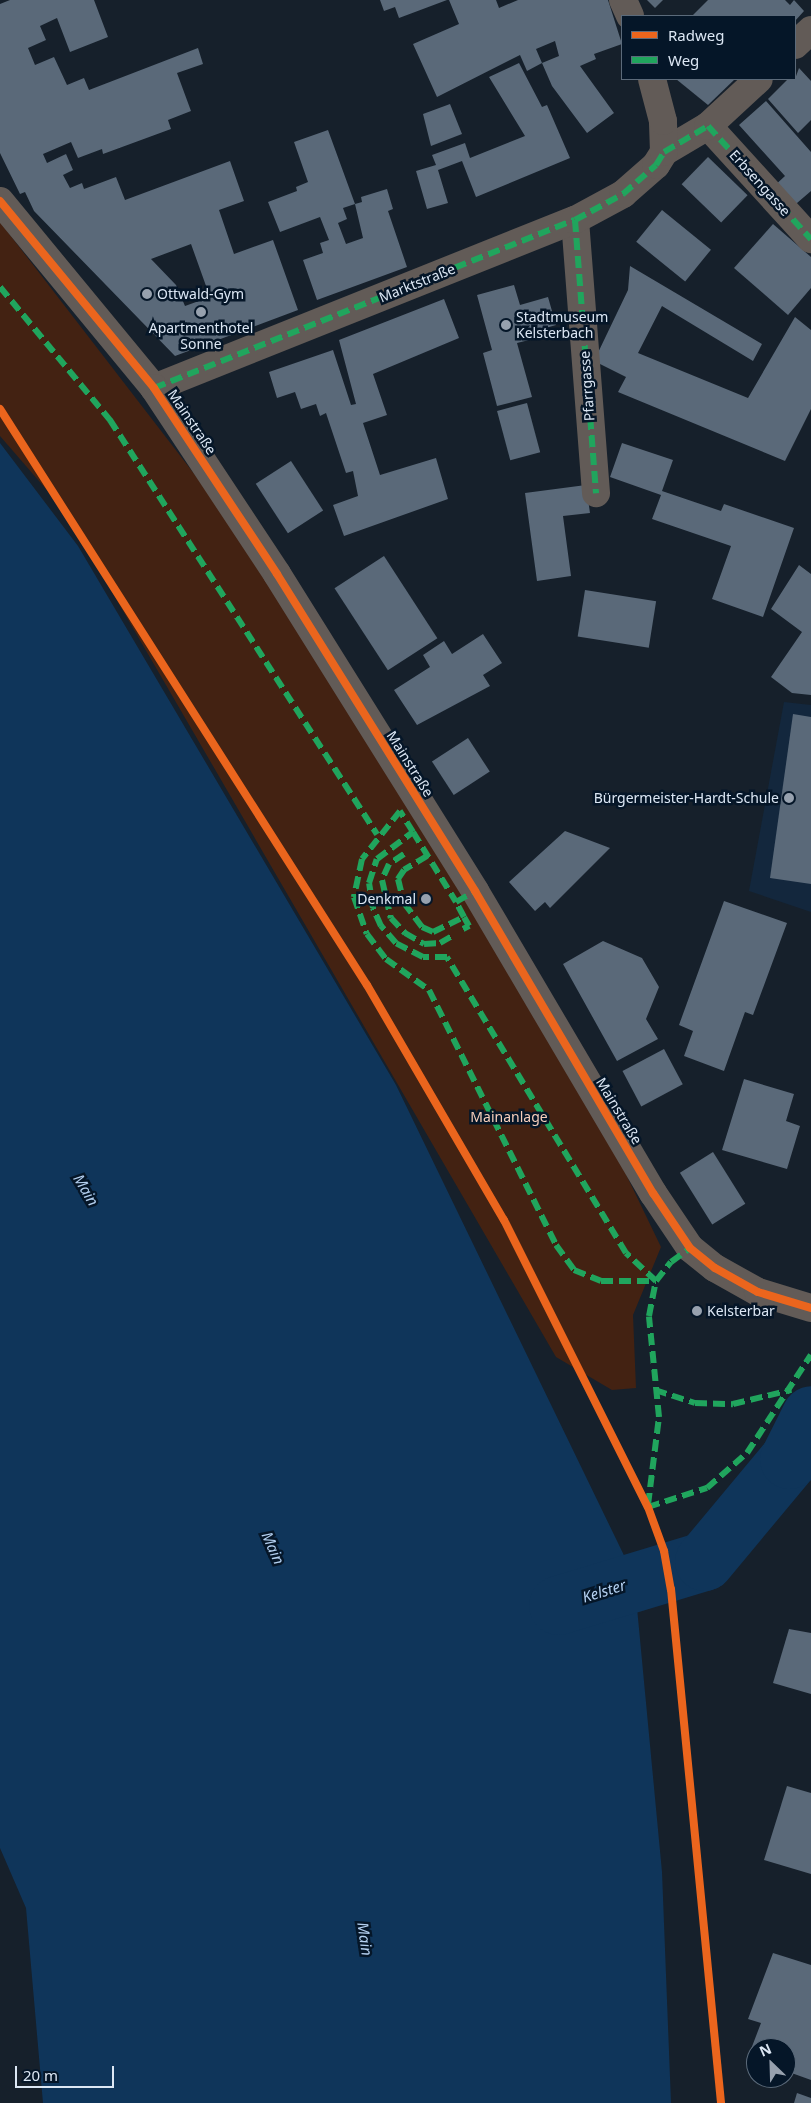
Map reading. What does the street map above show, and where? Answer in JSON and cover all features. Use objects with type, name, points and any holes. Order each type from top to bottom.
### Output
[{"type":"street","points":[[623,0],[630,15]]},
{"type":"street","points":[[796,44],[811,30]]},
{"type":"street","points":[[652,80],[664,122],[664,152]]},
{"type":"street","points":[[664,152],[708,126],[758,80]]},
{"type":"street","name":"Erbsengasse","points":[[708,126],[811,239]]},
{"type":"street","name":"Marktstraße","points":[[154,388],[575,220],[623,194],[656,165],[664,152]]},
{"type":"street","name":"Mainstraße","points":[[0,201],[154,388],[277,574],[475,891],[670,1219],[690,1248],[715,1268],[758,1292],[811,1308]]},
{"type":"street","name":"Pfarrgasse","points":[[575,220],[596,493]]},
{"type":"shaded area","name":"Bürgermeister-Hardt-Schule","points":[[784,702],[811,705],[811,912],[749,891]]},
{"type":"green space","name":"Mainanlage","points":[[0,222],[276,580],[582,1083],[661,1247],[633,1315],[636,1388],[612,1390],[556,1357],[65,511],[0,436]]},
{"type":"water","name":"Main","points":[[0,443],[78,546],[396,1085],[634,1576],[662,1872],[671,2103],[43,2103],[26,1908],[0,1848]]},
{"type":"building","points":[[10,0],[94,0],[108,37],[70,52],[57,18],[40,26],[46,40],[28,48],[35,65],[54,57],[67,85],[84,78],[89,90],[198,48],[203,64],[177,73],[191,111],[168,120],[171,129],[103,154],[102,149],[78,158],[71,142],[43,154],[47,163],[66,154],[73,170],[63,175],[70,188],[82,183],[84,189],[116,177],[125,200],[230,161],[244,201],[219,210],[234,254],[273,240],[298,310],[175,356],[34,211],[25,192],[20,194],[0,153],[0,4]],"holes":[[[191,244],[210,297],[185,306],[176,285],[151,259]]]},
{"type":"building","points":[[380,0],[447,0],[399,18],[395,7],[384,11]]},
{"type":"building","points":[[449,0],[496,0],[499,8],[518,0],[608,0],[621,44],[594,54],[596,59],[580,66],[614,113],[587,133],[552,86],[542,63],[527,71],[520,55],[437,97],[413,44],[459,24]],"holes":[[[555,41],[559,56],[542,63],[536,49]]]},
{"type":"building","points":[[647,0],[663,0],[655,8]]},
{"type":"building","points":[[708,0],[785,0],[790,5],[794,0],[804,11],[796,20],[796,15],[693,15]]},
{"type":"building","points":[[519,63],[542,107],[547,105],[570,158],[476,197],[462,161],[438,170],[448,203],[427,209],[416,171],[436,165],[432,155],[465,143],[470,158],[525,136],[489,77]]},
{"type":"building","points":[[799,68],[811,81],[811,120],[798,133],[768,99],[787,80],[796,80]]},
{"type":"building","points":[[677,80],[734,80],[708,105]]},
{"type":"building","points":[[766,101],[811,152],[811,191],[790,209],[772,188],[785,176],[739,125]]},
{"type":"building","points":[[450,104],[462,134],[431,146],[423,114]]},
{"type":"building","points":[[328,130],[355,204],[362,202],[361,197],[387,189],[393,209],[388,211],[407,267],[317,300],[303,260],[323,253],[320,243],[329,240],[320,217],[280,232],[268,202],[297,191],[296,187],[308,182],[294,142]],"holes":[[[355,204],[363,238],[346,244],[338,223],[347,219],[343,208]]]},
{"type":"building","points":[[708,157],[748,195],[721,223],[682,184]]},
{"type":"building","points":[[662,210],[711,250],[685,282],[636,242]]},
{"type":"building","points":[[773,224],[811,257],[811,288],[788,315],[734,268]]},
{"type":"building","points":[[630,266],[762,344],[753,361],[662,306],[638,353],[748,398],[795,317],[811,330],[811,409],[785,461],[618,392],[626,377],[594,361],[628,290]]},
{"type":"building","points":[[514,285],[520,305],[548,297],[556,325],[528,333],[529,340],[517,343],[532,397],[497,406],[483,353],[492,350],[477,295]]},
{"type":"building","points":[[444,299],[459,338],[373,374],[387,415],[363,423],[380,475],[436,458],[448,499],[344,536],[333,505],[358,496],[353,471],[346,473],[326,413],[320,416],[316,404],[301,409],[295,392],[277,398],[269,372],[333,350],[351,405],[356,404],[339,340]]},
{"type":"building","points":[[527,403],[540,452],[510,460],[497,411]]},
{"type":"building","points":[[622,443],[673,460],[662,491],[721,511],[724,504],[794,528],[763,617],[712,599],[731,546],[652,519],[661,495],[610,477]]},
{"type":"building","points":[[291,461],[323,510],[288,533],[256,484]]},
{"type":"building","points":[[586,485],[590,513],[563,516],[571,576],[537,581],[525,493]]},
{"type":"building","points":[[384,556],[437,638],[388,670],[335,588]]},
{"type":"building","points":[[799,565],[811,574],[811,695],[792,693],[771,677],[802,632],[771,609]]},
{"type":"building","points":[[585,590],[656,601],[649,648],[578,636]]},
{"type":"building","points":[[483,634],[502,663],[483,675],[490,686],[417,725],[394,690],[430,667],[423,655],[444,641],[452,654]]},
{"type":"building","points":[[793,714],[811,717],[811,884],[770,878]]},
{"type":"building","points":[[468,738],[490,772],[454,795],[432,761]]},
{"type":"building","points":[[565,831],[610,848],[550,908],[545,902],[535,911],[509,882]]},
{"type":"building","points":[[724,901],[787,923],[753,1015],[745,1012],[724,1071],[684,1056],[693,1031],[679,1025]]},
{"type":"building","points":[[603,941],[642,958],[659,987],[646,1019],[658,1039],[617,1061],[563,964]]},
{"type":"building","points":[[664,1049],[683,1084],[641,1106],[623,1071]]},
{"type":"building","points":[[744,1079],[794,1094],[786,1121],[800,1126],[787,1169],[722,1150]]},
{"type":"building","points":[[713,1152],[745,1204],[712,1224],[680,1173]]},
{"type":"building","points":[[789,1629],[811,1633],[811,1694],[773,1683]]},
{"type":"building","points":[[787,1786],[811,1793],[811,1874],[764,1860]]},
{"type":"building","points":[[773,1953],[811,1965],[811,2080],[796,2075],[796,2038],[755,2038],[761,2023],[748,2019]]},
{"type":"building","points":[[797,2093],[811,2098],[811,2103],[794,2103]]},
{"type":"waterway","name":"Kelster","points":[[558,1605],[704,1561],[789,1459],[811,1415]]},
{"type":"marked path","points":[[154,388],[575,220],[623,194],[656,165],[664,152],[708,126],[811,239]]},
{"type":"marked path","points":[[575,220],[596,493]]},
{"type":"marked path","points":[[0,287],[110,420],[377,835]]},
{"type":"marked path","points":[[413,832],[400,811],[362,859],[354,897],[367,934],[386,959],[429,990],[556,1245],[574,1270],[601,1281],[656,1281],[626,1253],[447,957],[423,957],[396,943],[381,926],[373,908],[369,883],[377,859],[413,832],[456,902],[475,891]]},
{"type":"marked path","points":[[404,854],[389,864],[382,880],[391,918],[405,933],[424,944],[440,943],[452,936]]},
{"type":"marked path","points":[[427,856],[404,870],[398,879],[404,903],[422,927],[433,932],[464,917],[456,902]]},
{"type":"marked path","points":[[463,929],[469,926],[464,917]]},
{"type":"marked path","points":[[648,1505],[659,1417],[649,1316],[656,1281],[671,1262],[690,1248]]},
{"type":"marked path","points":[[648,1507],[707,1488],[747,1453],[811,1355]]},
{"type":"marked path","points":[[655,1390],[695,1403],[733,1404],[791,1390]]},
{"type":"cycle path","points":[[0,201],[154,388],[277,574],[475,891],[653,1193],[690,1248],[715,1268],[758,1292],[811,1308]]},
{"type":"cycle path","points":[[0,409],[367,985],[504,1220],[648,1507],[664,1551],[671,1589],[721,2103]]},
{"type":"place","name":"Ottwald-Gym","points":[[147,294]]},
{"type":"place","name":"Apartmenthotel Sonne","points":[[201,312]]},
{"type":"place","name":"Stadtmuseum Kelsterbach","points":[[506,325]]},
{"type":"place","name":"Bürgermeister-Hardt-Schule","points":[[789,798]]},
{"type":"place","name":"Denkmal","points":[[426,899]]},
{"type":"place","name":"Kelsterbar","points":[[697,1311]]}]
